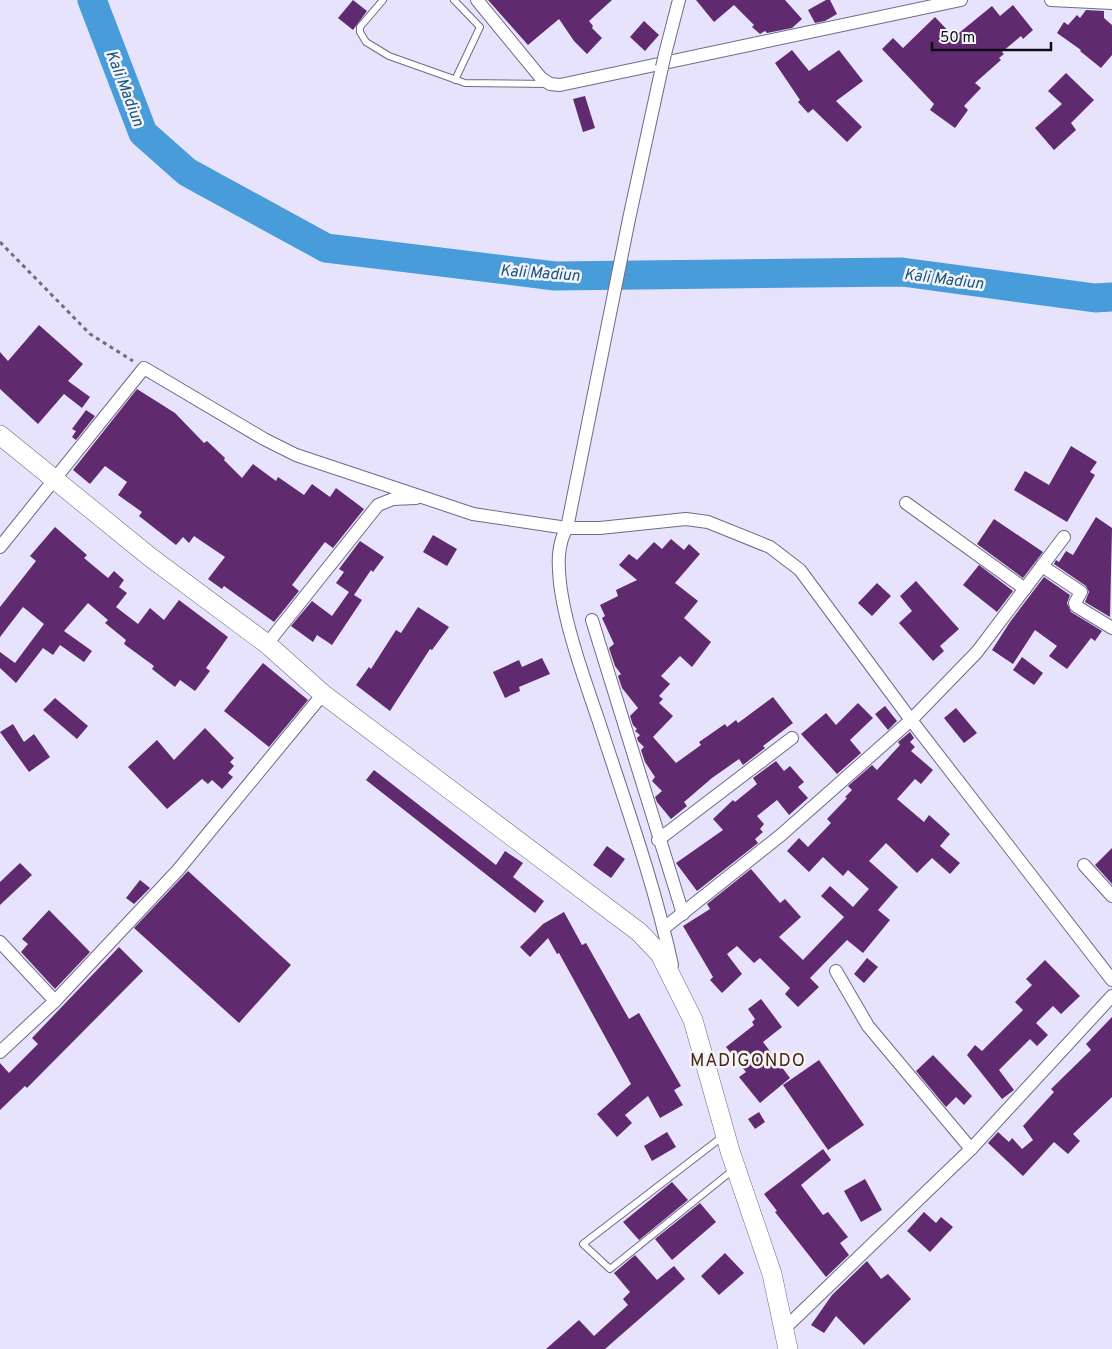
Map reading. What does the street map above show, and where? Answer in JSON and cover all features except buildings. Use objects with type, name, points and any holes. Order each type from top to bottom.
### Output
[{"type":"main road","points":[[0,434],[150,557],[267,644],[323,694],[639,932],[660,954],[693,1020],[725,1135],[772,1274],[788,1349]]},
{"type":"street","points":[[477,0],[541,78],[550,84],[560,85],[961,0]]},
{"type":"street","points":[[675,982],[664,928],[584,678],[562,599],[559,552],[561,538],[566,528],[629,219],[679,0]]},
{"type":"street","points":[[1052,0],[1112,3]]},
{"type":"street","points":[[0,547],[144,368],[264,439],[296,455],[473,514],[566,528],[600,528],[686,519],[708,522],[770,547],[800,570],[911,720],[1112,980]]},
{"type":"street","points":[[267,644],[378,505],[393,499],[425,498]]},
{"type":"street","points":[[906,503],[1025,589]]},
{"type":"street","points":[[664,928],[781,836],[911,720],[977,652],[1064,537]]},
{"type":"street","points":[[1042,566],[1082,592],[1075,603],[1076,606],[1112,628]]},
{"type":"street","points":[[592,620],[658,840],[683,914]]},
{"type":"street","points":[[0,1052],[56,1001],[178,870],[323,694]]},
{"type":"street","points":[[658,840],[792,738]]},
{"type":"street","points":[[1084,865],[1112,896]]},
{"type":"street","points":[[0,942],[56,1001]]},
{"type":"street","points":[[836,971],[868,1026],[972,1149]]},
{"type":"street","points":[[784,1329],[972,1149],[1112,996]]},
{"type":"lane","points":[[384,0],[360,27],[360,32],[366,42],[389,56],[466,83],[493,85],[550,84]]},
{"type":"lane","points":[[454,0],[480,27],[455,80]]},
{"type":"lane","points":[[725,1135],[583,1244],[610,1269],[736,1168]]},
{"type":"path","points":[[0,242],[90,334],[144,368]]},
{"type":"waterway","name":"Kali Madiun","points":[[92,0],[143,133],[187,172],[326,248],[555,276],[902,272],[1095,298],[1112,297]]},
{"type":"district","name":"MADIGONDO","points":[[748,1060]]}]
